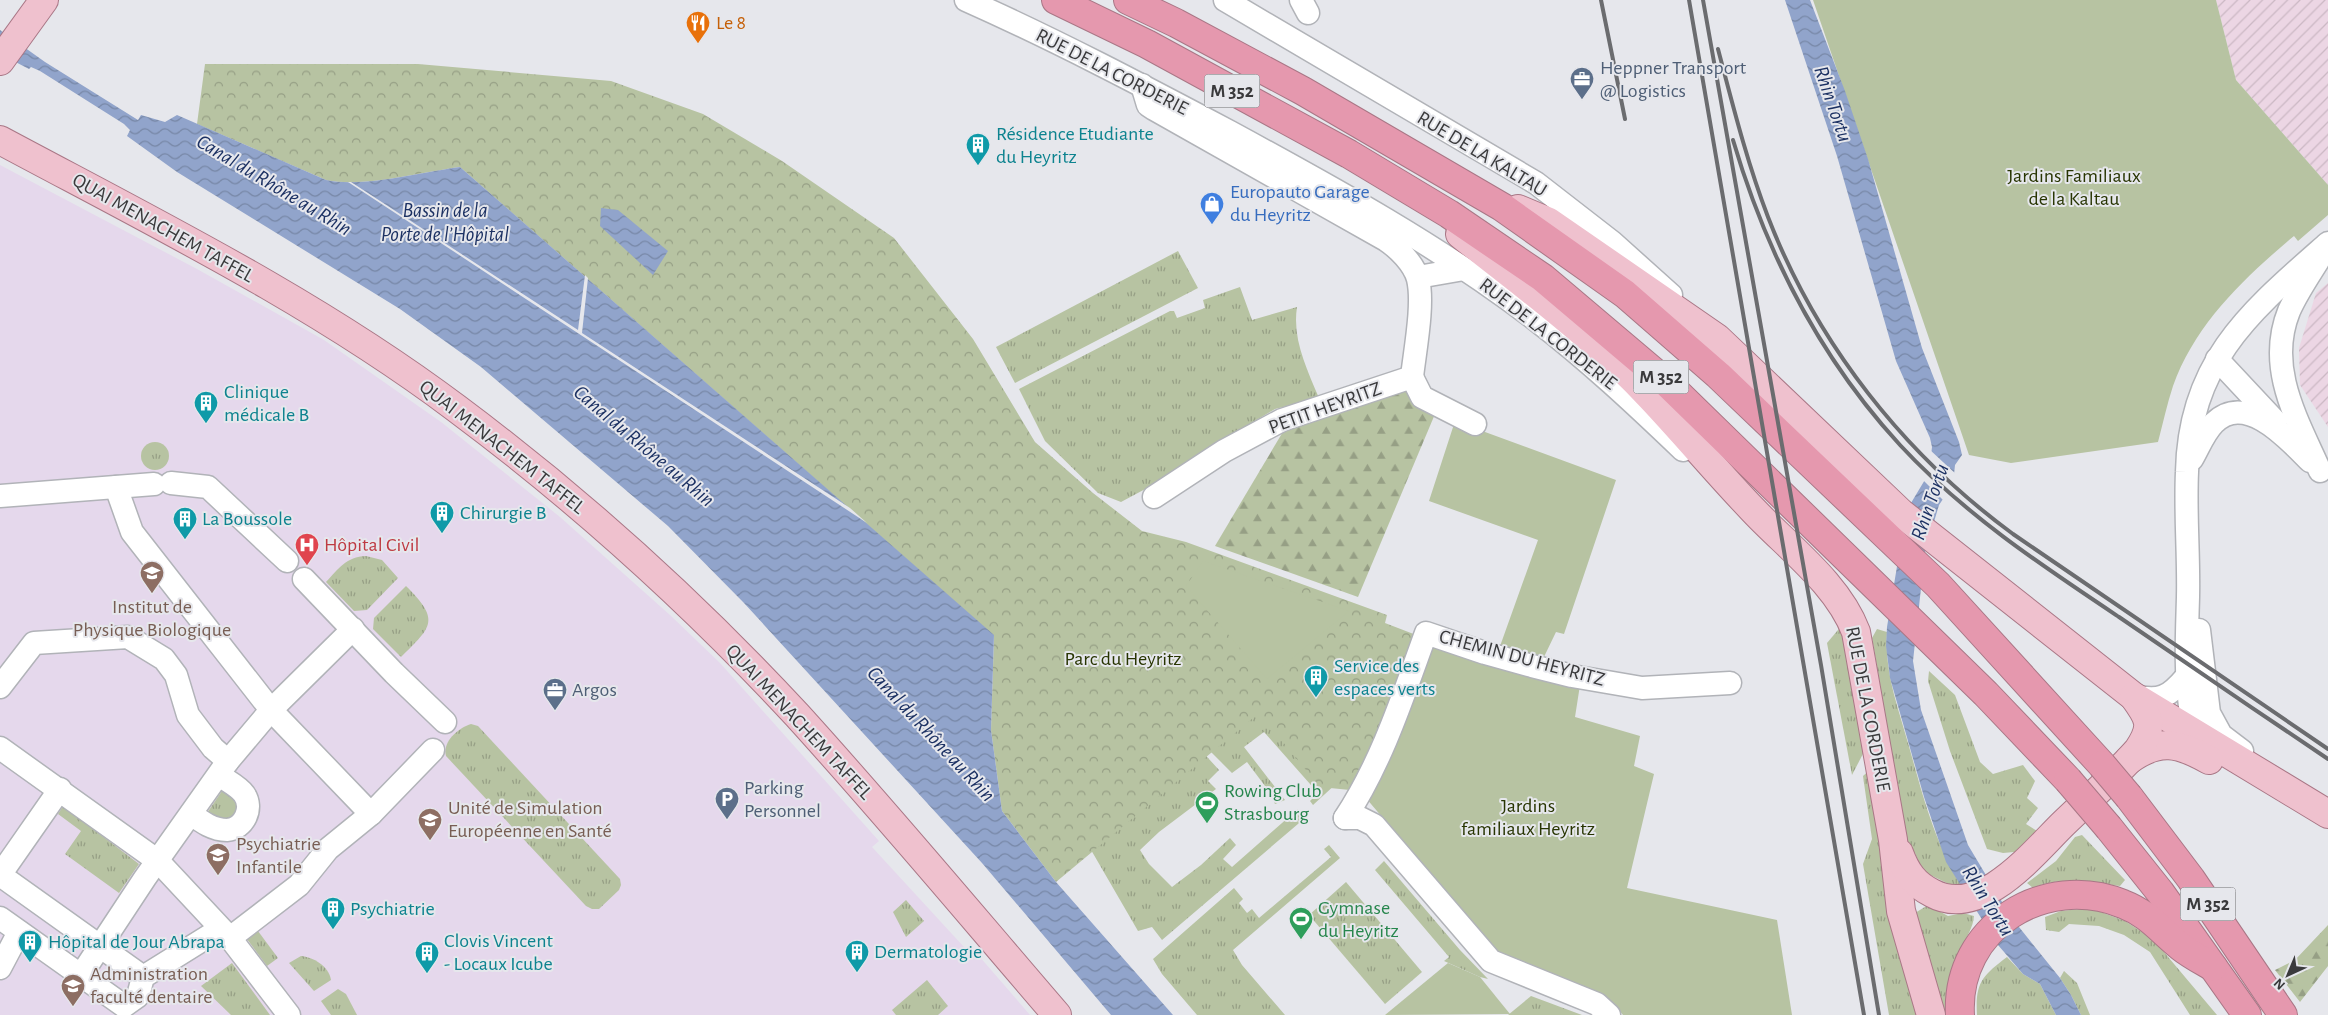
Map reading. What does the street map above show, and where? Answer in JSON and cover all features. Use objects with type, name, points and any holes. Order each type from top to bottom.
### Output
[{"type":"highway","name":"M 352","points":[[1056,0],[1155,49],[1406,187],[1543,278],[1593,319],[1667,383],[1986,694],[2068,780],[2160,892],[2247,1015]]},
{"type":"highway","name":"M 352","points":[[1128,0],[1176,23],[1303,91],[1502,207],[1625,294],[1718,375],[1938,585],[2114,764],[2129,796],[2190,879],[2283,1015]]},
{"type":"highway","points":[[1960,1015],[1962,984],[1968,963],[1986,936],[1999,923],[2020,909],[2039,899],[2056,895],[2086,894],[2105,898],[2142,913],[2161,927],[2181,947],[2214,967]]},
{"type":"main road","points":[[0,61],[44,0]]},
{"type":"main road","points":[[1150,0],[1311,86],[1518,209],[1585,257],[1625,294]]},
{"type":"main road","name":"QUAI MENACHEM TAFFEL","points":[[0,140],[306,308],[379,354],[454,407],[576,503],[706,622],[797,716],[1057,1015]]},
{"type":"main road","points":[[1406,187],[1450,226],[1542,298],[1598,346],[1634,381],[1754,511]]},
{"type":"main road","points":[[1518,209],[1549,222],[1717,338],[1901,513],[2133,696],[2328,814]]},
{"type":"main road","name":"RUE DE LA CORDERIE","points":[[1754,511],[1842,601],[1849,615],[1861,656],[1893,840],[1902,911],[1931,1015]]},
{"type":"main road","points":[[1893,840],[1903,864],[1915,883],[1936,896],[1956,900],[1967,899],[2003,882],[2114,764],[2145,740],[2150,724],[2147,715],[2133,696]]},
{"type":"main road","points":[[2114,764],[2144,750],[2167,745],[2191,750],[2328,832]]},
{"type":"street","name":"RUE DE LA CORDERIE","points":[[966,0],[1142,85],[1346,196],[1464,269],[1537,321],[1584,359],[1711,476],[1754,511]]},
{"type":"street","name":"RUE DE LA KALTAU","points":[[1225,0],[1536,183],[1612,242],[1717,338]]},
{"type":"street","points":[[1142,85],[1148,105],[1154,109],[1386,240],[1405,257],[1418,277],[1419,303],[1412,377],[1422,397],[1475,424]]},
{"type":"street","points":[[2210,760],[2193,733],[2186,676],[2188,585],[2186,472],[2190,433],[2198,400],[2217,359],[2228,341],[2253,312],[2328,243]]},
{"type":"street","points":[[2324,476],[2286,392],[2280,350],[2289,311],[2328,243]]},
{"type":"street","points":[[1418,277],[1464,269]]},
{"type":"street","points":[[2217,359],[2324,476]]},
{"type":"street","name":"PETIT HEYRITZ","points":[[1154,497],[1224,451],[1282,420],[1412,377]]},
{"type":"street","points":[[2186,472],[2214,423],[2226,415],[2238,413],[2250,415],[2271,426],[2324,476]]},
{"type":"street","points":[[0,496],[163,484],[208,487],[287,561]]},
{"type":"street","points":[[116,487],[132,532],[272,710],[371,814]]},
{"type":"street","points":[[304,579],[445,722]]},
{"type":"street","points":[[2188,585],[2197,613],[2209,713],[2214,724],[2231,743],[2328,804]]},
{"type":"street","points":[[81,976],[99,946],[223,768],[272,710],[353,630]]},
{"type":"street","name":"CHEMIN DU HEYRITZ","points":[[1609,1015],[1597,1004],[1492,961],[1374,825],[1360,818],[1345,818],[1354,805],[1394,722],[1426,633],[1532,666],[1572,676],[1642,688],[1730,683]]},
{"type":"street","points":[[0,687],[34,643],[128,637],[164,658],[176,675],[188,715],[213,748],[223,768],[245,795],[248,810],[245,820],[233,829],[219,829],[205,824],[191,814]]},
{"type":"street","points":[[2133,696],[2151,700],[2162,698],[2178,686],[2186,676]]},
{"type":"street","points":[[0,748],[60,789],[158,861],[225,934],[289,1015]]},
{"type":"street","points":[[0,918],[124,1006],[138,996],[144,977],[225,934],[299,885],[328,849],[371,814],[433,750]]},
{"type":"street","points":[[60,789],[0,875],[144,977]]},
{"type":"street","points":[[0,968],[19,932]]},
{"type":"shaded area","points":[[2216,0],[2328,0],[2328,185],[2236,80]]},
{"type":"shaded area","name":"Hôpital Civil","points":[[0,165],[197,269],[324,340],[441,422],[560,517],[670,615],[720,663],[879,841],[872,847],[975,959],[979,956],[1030,1015],[0,1015]]},
{"type":"shaded area","points":[[2328,283],[2328,427],[2300,385],[2299,348],[2316,293]]},
{"type":"green space","name":"Jardins Familiaux de la Kaltau","points":[[1813,0],[2216,0],[2236,80],[2328,185],[2328,215],[2298,241],[2294,236],[2258,268],[2223,303],[2208,322],[2194,342],[2173,386],[2158,442],[2011,463],[1969,455]]},
{"type":"green space","name":"Parc du Heyritz","points":[[205,64],[418,64],[611,81],[703,114],[782,161],[894,238],[973,339],[1035,442],[1093,493],[1142,531],[1186,542],[1387,615],[1385,623],[1424,638],[1360,791],[1320,787],[1259,713],[1056,882],[1002,811],[991,730],[994,636],[460,167],[375,181],[341,182],[326,180],[197,124]]},
{"type":"green space","points":[[1178,251],[1198,288],[1015,383],[996,347]]},
{"type":"green space","points":[[1240,287],[1252,320],[1297,307],[1296,319],[1299,342],[1305,365],[1319,398],[1275,409],[1213,446],[1164,479],[1121,502],[1098,493],[1045,441],[1019,389],[1170,311],[1174,311],[1177,318],[1205,308],[1203,300]]},
{"type":"green space","points":[[1407,388],[1435,414],[1358,597],[1215,546],[1284,430]]},
{"type":"green space","points":[[1455,421],[1616,480],[1564,634],[1556,632],[1542,661],[1499,649],[1538,540],[1429,501]]},
{"type":"green space","points":[[155,442],[165,446],[169,456],[165,466],[155,470],[145,466],[141,456],[145,446]]},
{"type":"green space","points":[[366,556],[382,560],[398,578],[367,610],[354,611],[326,582],[348,561]]},
{"type":"green space","points":[[1203,561],[1349,611],[1267,679],[1186,586]]},
{"type":"green space","points":[[406,586],[424,607],[428,615],[428,623],[426,630],[420,638],[401,657],[373,629],[374,618]]},
{"type":"green space","points":[[1843,624],[1866,748],[1852,775],[1827,643]]},
{"type":"green space","points":[[1877,629],[1887,632],[1888,661],[1893,689],[1930,817],[1952,869],[1962,885],[1951,885],[1922,871],[1915,853],[1903,841],[1895,772],[1872,638]]},
{"type":"green space","name":"Jardins familiaux Heyritz","points":[[1424,638],[1580,685],[1575,717],[1640,736],[1634,766],[1654,774],[1627,888],[1777,920],[1792,1015],[1623,1015],[1609,999],[1499,955],[1360,791]]},
{"type":"green space","points":[[1929,671],[1955,695],[1980,762],[1993,774],[2023,765],[2035,781],[2027,798],[2038,808],[2026,824],[2037,831],[2025,851],[2003,853],[1987,849],[1950,751],[1928,681]]},
{"type":"green space","points":[[1262,695],[1337,783],[1313,805],[1310,801],[1318,793],[1264,732],[1244,747],[1285,800],[1275,804],[1268,790],[1247,762],[1232,773],[1204,745]]},
{"type":"green space","points":[[471,724],[478,726],[620,879],[621,885],[619,890],[599,909],[592,909],[586,906],[446,756],[446,746],[452,736]]},
{"type":"green space","points":[[1199,748],[1219,770],[1208,781],[1216,789],[1159,832],[1140,850],[1149,864],[1172,887],[1201,865],[1230,838],[1236,845],[1223,859],[1232,867],[1298,809],[1305,818],[1162,940],[1152,927],[1138,931],[1087,843]]},
{"type":"green space","points":[[1872,768],[1924,1015],[1889,1015],[1863,864],[1872,839],[1863,776]]},
{"type":"green space","points":[[226,785],[239,801],[234,821],[205,816]]},
{"type":"green space","points":[[63,806],[139,864],[119,893],[65,854],[81,831],[58,814]]},
{"type":"green space","points":[[2082,835],[2125,880],[2120,886],[2064,881],[2043,884],[2033,888],[2027,883],[2056,861],[2075,837]]},
{"type":"green space","points":[[1329,845],[1340,858],[1233,950],[1242,965],[1285,1015],[1197,1015],[1162,974],[1153,959],[1234,888],[1243,899],[1239,903],[1247,913],[1252,909],[1259,918],[1331,857],[1324,849]]},
{"type":"green space","points":[[1384,861],[1460,950],[1488,979],[1444,961],[1449,957],[1375,870]]},
{"type":"green space","points":[[1346,882],[1422,972],[1385,1004],[1309,915]]},
{"type":"green space","points":[[906,900],[924,921],[906,937],[893,912]]},
{"type":"green space","points":[[1928,905],[1948,916],[1963,913],[1974,916],[1954,971],[1947,1015],[1939,1015],[1915,913]]},
{"type":"green space","points":[[2090,908],[2125,921],[2153,939],[2217,1015],[2190,1015],[2150,952],[2124,935],[2099,926],[2069,924],[2059,932],[2046,930],[2045,917],[2061,911]]},
{"type":"green space","points":[[2328,925],[2328,966],[2300,1002],[2275,970],[2295,960]]},
{"type":"green space","points":[[255,927],[278,958],[267,966],[244,935]]},
{"type":"green space","points":[[301,956],[320,963],[327,970],[331,980],[314,991],[289,963]]},
{"type":"green space","points":[[2007,957],[2023,974],[2040,984],[2056,1015],[1977,1015],[1977,995],[1982,981],[1991,970]]},
{"type":"green space","points":[[232,963],[270,1015],[231,1015],[201,986]]},
{"type":"green space","points":[[1448,963],[1480,977],[1510,1014],[1385,1015]]},
{"type":"green space","points":[[2064,971],[2077,983],[2090,1015],[2081,1015],[2060,978]]},
{"type":"green space","points":[[927,980],[948,1006],[938,1015],[896,1015],[892,1010]]},
{"type":"green space","points":[[338,989],[346,994],[357,1015],[331,1015],[321,1001]]},
{"type":"green space","points":[[1531,996],[1582,1015],[1508,1015]]},
{"type":"water","name":"Rhin Tortu","points":[[1785,0],[1810,0],[1845,91],[1868,159],[1922,348],[1959,442],[1962,455],[1955,465],[1953,484],[1939,505],[1925,552],[1913,661],[1921,710],[1968,845],[2011,917],[2060,978],[2081,1015],[2056,1015],[2040,984],[2023,974],[1998,945],[1946,862],[1924,797],[1890,678],[1886,646],[1887,627],[1902,536],[1911,503],[1929,473],[1932,447],[1930,438],[1896,361],[1837,156]]},
{"type":"water","points":[[0,30],[45,62],[138,120],[141,115],[165,122],[177,115],[326,180],[341,182],[375,181],[460,167],[994,635],[991,730],[1002,811],[1056,882],[1173,1015],[1111,1015],[982,863],[744,603],[668,526],[481,367],[400,309],[177,172],[127,136],[130,130],[124,124],[40,71],[31,67],[29,69],[0,54]]},
{"type":"water","points":[[601,208],[618,210],[668,251],[653,275],[600,226]]},
{"type":"pier","points":[[348,182],[351,182],[578,330],[585,275],[588,278],[582,333],[850,508],[867,523]]},
{"type":"pier","points":[[1929,449],[1957,475],[1955,485],[1944,501],[1922,479],[1927,472]]},
{"type":"railway","points":[[1601,0],[1625,119]]},
{"type":"railway","points":[[1689,0],[1864,1015]]},
{"type":"railway","points":[[1703,0],[1821,665],[1879,1015]]},
{"type":"railway","points":[[1718,49],[1753,176],[1788,264],[1838,352],[1900,432],[1973,503],[2013,534],[2328,749]]},
{"type":"railway","points":[[1733,140],[1746,182],[1762,223],[1779,263],[1799,302],[1845,376],[1871,412],[1900,445],[1950,494],[2032,558],[2328,759]]},
{"type":"place","name":"Le 8","points":[[698,44]]},
{"type":"place","name":"Heppner Transport @ Logistics","points":[[1582,100]]},
{"type":"place","name":"Résidence Etudiante du Heyritz","points":[[978,166]]},
{"type":"place","name":"Europauto Garage du Heyritz","points":[[1212,225]]},
{"type":"place","name":"Clinique médicale B","points":[[206,424]]},
{"type":"place","name":"Chirurgie B","points":[[442,534]]},
{"type":"place","name":"La Boussole","points":[[185,540]]},
{"type":"place","name":"Hôpital Civil","points":[[307,566]]},
{"type":"place","name":"Institut de Physique Biologique","points":[[152,594]]},
{"type":"place","name":"Service des espaces verts","points":[[1316,698]]},
{"type":"place","name":"Argos","points":[[555,711]]},
{"type":"place","name":"Parking Personnel","points":[[727,820]]},
{"type":"place","name":"Rowing Club Strasbourg","points":[[1207,824]]},
{"type":"place","name":"Unité de Simulation Européenne en Santé","points":[[430,841]]},
{"type":"place","name":"Psychiatrie Infantile","points":[[218,876]]},
{"type":"place","name":"Psychiatrie","points":[[333,930]]},
{"type":"place","name":"Gymnase du Heyritz","points":[[1301,940]]},
{"type":"place","name":"Hôpital de Jour Abrapa","points":[[30,963]]},
{"type":"place","name":"Dermatologie","points":[[857,973]]},
{"type":"place","name":"Clovis Vincent - Locaux Icube","points":[[427,974]]},
{"type":"place","name":"Administration faculté dentaire","points":[[73,1007]]},
{"type":"water label","name":"Canal du Rhône au Rhin","points":[[274,185]]},
{"type":"water label","name":"Bassin de la Porte de l’Hôpital","points":[[445,222]]},
{"type":"water label","name":"Canal du Rhône au Rhin","points":[[644,446]]},
{"type":"water label","name":"Canal du Rhône au Rhin","points":[[931,734]]}]
